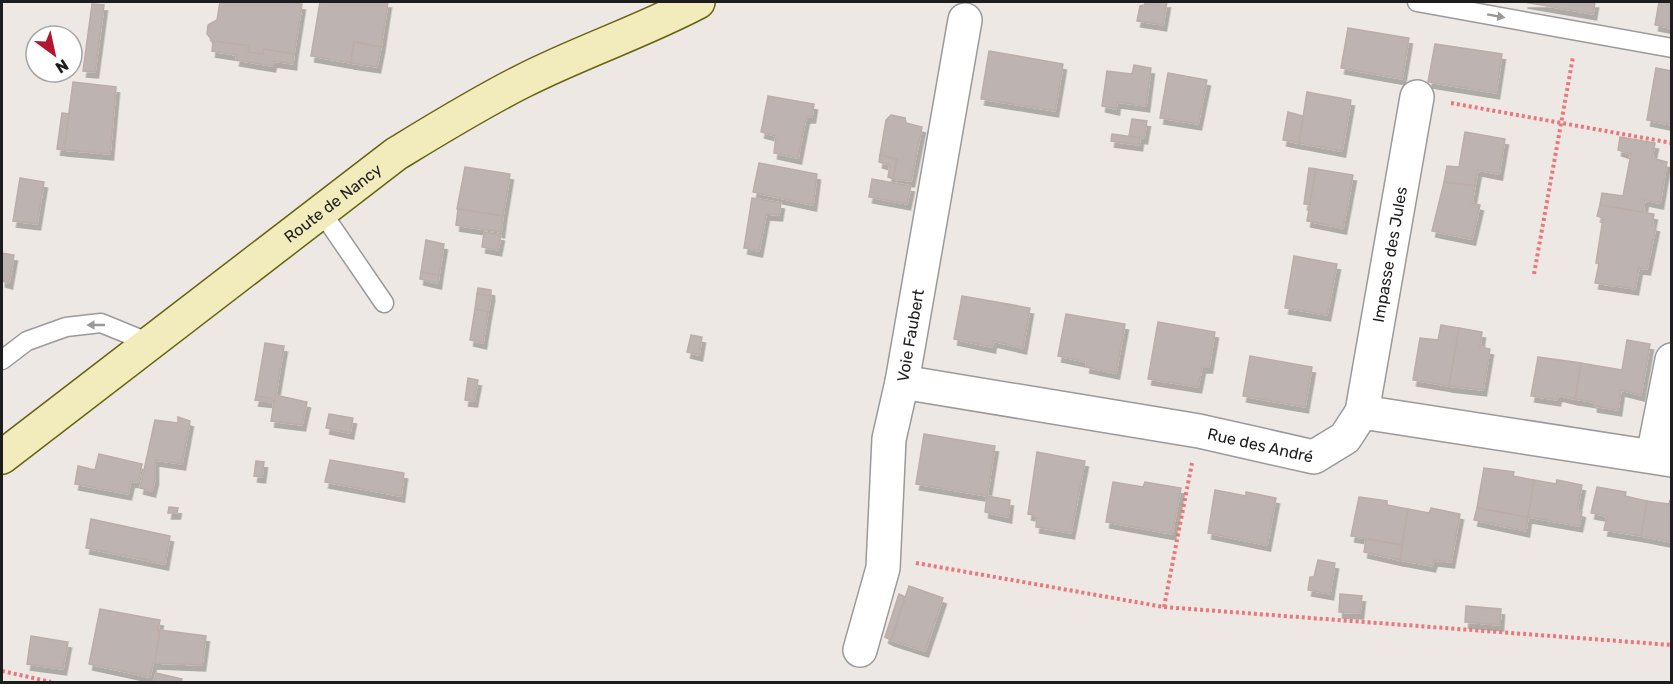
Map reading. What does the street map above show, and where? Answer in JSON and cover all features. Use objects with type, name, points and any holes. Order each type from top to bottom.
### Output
[{"type":"main road","name":"Route de Nancy","points":[[2,457],[396,154],[460,115],[532,77],[601,45],[660,22],[698,2]]},
{"type":"street","name":"Voie Faubert","points":[[860,650],[883,568],[889,439],[902,382],[965,20]]},
{"type":"street","name":"Impasse des Jules","points":[[1362,412],[1417,98]]},
{"type":"street","points":[[1362,412],[1662,458],[1671,360]]},
{"type":"street","name":"Rue des André","points":[[902,382],[1199,431],[1314,457],[1345,438],[1362,412]]},
{"type":"lane","points":[[1417,2],[1671,48]]},
{"type":"lane","points":[[321,211],[384,303]]},
{"type":"lane","points":[[2,360],[27,341],[66,327],[101,323],[150,343]]},
{"type":"path","points":[[1534,274],[1574,55]]},
{"type":"path","points":[[1417,98],[1671,143]]},
{"type":"path","points":[[1164,607],[1199,431]]},
{"type":"path","points":[[884,557],[1164,607],[1671,645]]},
{"type":"path","points":[[2,671],[51,682]]},
{"type":"building","points":[[220,2],[302,4],[294,54],[264,49],[263,54],[248,52],[249,46],[213,41],[207,34],[208,25],[217,20]]},
{"type":"building","points":[[320,2],[388,2],[381,47],[354,42],[351,63],[311,56]]},
{"type":"building","points":[[1145,2],[1167,2],[1163,25],[1137,21],[1140,6],[1145,5]]},
{"type":"building","points":[[1524,2],[1595,2],[1593,14]]},
{"type":"building","points":[[1659,2],[1672,2],[1672,28],[1655,25]]},
{"type":"building","points":[[92,4],[104,5],[95,72],[84,71]]},
{"type":"building","points":[[1348,28],[1409,38],[1402,79],[1341,68]]},
{"type":"building","points":[[213,41],[249,46],[248,52],[263,54],[264,49],[294,54],[293,64],[273,61],[272,66],[236,60],[237,55],[212,51]]},
{"type":"building","points":[[354,42],[381,47],[377,67],[351,63]]},
{"type":"building","points":[[1435,44],[1502,54],[1496,93],[1428,82]]},
{"type":"building","points":[[989,51],[1063,64],[1055,111],[981,99]]},
{"type":"building","points":[[1134,65],[1151,68],[1146,106],[1117,102],[1116,109],[1102,106],[1107,71],[1132,74]]},
{"type":"building","points":[[1656,68],[1672,71],[1672,125],[1647,120]]},
{"type":"building","points":[[1168,73],[1207,80],[1198,124],[1160,118]]},
{"type":"building","points":[[73,84],[116,87],[110,154],[64,150]]},
{"type":"building","points":[[1307,92],[1351,100],[1342,151],[1299,143]]},
{"type":"building","points":[[768,96],[814,104],[812,117],[806,117],[798,158],[774,153],[776,136],[761,132]]},
{"type":"building","points":[[1288,112],[1303,116],[1299,143],[1283,140]]},
{"type":"building","points":[[62,113],[69,114],[64,150],[57,149]]},
{"type":"building","points":[[891,115],[905,118],[906,123],[922,127],[911,181],[893,179],[897,159],[880,155],[886,120]]},
{"type":"building","points":[[1132,119],[1147,121],[1144,138],[1129,136]]},
{"type":"building","points":[[1465,132],[1505,139],[1499,174],[1478,170],[1475,186],[1444,182],[1447,166],[1459,167]]},
{"type":"building","points":[[1112,134],[1140,138],[1139,145],[1111,141]]},
{"type":"building","points":[[1620,137],[1655,143],[1652,158],[1667,162],[1660,203],[1645,200],[1643,212],[1600,205],[1602,193],[1623,196],[1631,154],[1618,150]]},
{"type":"building","points":[[880,155],[897,159],[893,179],[888,177],[890,165],[879,162]]},
{"type":"building","points":[[759,163],[817,174],[813,205],[753,192]]},
{"type":"building","points":[[465,167],[510,174],[503,216],[457,209]]},
{"type":"building","points":[[1309,168],[1316,169],[1310,205],[1304,204]]},
{"type":"building","points":[[1316,169],[1353,175],[1343,228],[1307,221]]},
{"type":"building","points":[[20,178],[44,182],[37,224],[13,221]]},
{"type":"building","points":[[872,179],[911,186],[907,204],[869,197]]},
{"type":"building","points":[[1444,182],[1475,186],[1472,203],[1480,205],[1472,239],[1432,231]]},
{"type":"building","points":[[752,198],[781,203],[779,215],[766,214],[759,251],[744,248]]},
{"type":"building","points":[[1600,205],[1654,214],[1652,225],[1656,226],[1647,269],[1639,268],[1635,289],[1595,283],[1603,218],[1597,216]]},
{"type":"building","points":[[458,209],[503,216],[501,232],[456,225]]},
{"type":"building","points":[[484,232],[501,235],[498,250],[482,247]]},
{"type":"building","points":[[426,240],[444,244],[439,275],[421,272]]},
{"type":"building","points":[[2,253],[14,255],[9,283],[2,281]]},
{"type":"building","points":[[1294,256],[1337,264],[1327,315],[1285,308]]},
{"type":"building","points":[[421,272],[439,275],[438,283],[420,279]]},
{"type":"building","points":[[478,288],[491,290],[491,296],[477,294]]},
{"type":"building","points":[[477,294],[491,296],[488,312],[475,309]]},
{"type":"building","points":[[962,296],[1030,308],[1023,348],[993,341],[992,347],[954,339]]},
{"type":"building","points":[[475,309],[488,312],[483,343],[470,340]]},
{"type":"building","points":[[1066,314],[1125,324],[1116,373],[1086,367],[1087,362],[1058,356]]},
{"type":"building","points":[[1158,322],[1215,332],[1209,367],[1202,367],[1198,387],[1148,379]]},
{"type":"building","points":[[1441,325],[1459,328],[1449,386],[1413,380],[1420,338],[1438,340]]},
{"type":"building","points":[[1459,328],[1482,332],[1480,347],[1490,349],[1483,390],[1449,386]]},
{"type":"building","points":[[691,335],[702,337],[699,355],[687,352]]},
{"type":"building","points":[[1627,340],[1650,344],[1641,395],[1621,390],[1618,410],[1594,406],[1594,402],[1575,399],[1581,363],[1622,370]]},
{"type":"building","points":[[265,343],[284,346],[275,399],[256,396]]},
{"type":"building","points":[[1250,356],[1312,367],[1305,407],[1243,396]]},
{"type":"building","points":[[1538,357],[1581,363],[1575,399],[1558,395],[1557,400],[1531,396]]},
{"type":"building","points":[[468,378],[478,380],[474,401],[465,400]]},
{"type":"building","points":[[275,395],[307,402],[302,425],[271,421]]},
{"type":"building","points":[[256,396],[275,399],[274,402],[255,400]]},
{"type":"building","points":[[329,414],[353,418],[350,433],[326,428]]},
{"type":"building","points":[[178,417],[190,421],[182,464],[155,460],[155,479],[152,491],[140,488],[155,420],[178,423]]},
{"type":"building","points":[[924,434],[995,446],[987,496],[916,484]]},
{"type":"building","points":[[1037,452],[1085,461],[1071,533],[1036,527],[1037,516],[1028,514]]},
{"type":"building","points":[[99,454],[142,464],[138,482],[131,481],[128,494],[75,484],[78,466],[95,470]]},
{"type":"building","points":[[330,460],[404,473],[401,496],[325,482]]},
{"type":"building","points":[[256,461],[264,462],[262,477],[254,476]]},
{"type":"building","points":[[1484,468],[1514,472],[1513,476],[1534,480],[1528,517],[1477,508]]},
{"type":"building","points":[[1534,480],[1556,484],[1557,480],[1582,485],[1577,510],[1582,512],[1579,526],[1528,517]]},
{"type":"building","points":[[1113,482],[1143,487],[1145,482],[1181,488],[1172,534],[1106,522]]},
{"type":"building","points":[[1597,487],[1626,492],[1625,496],[1647,501],[1641,536],[1604,530],[1607,516],[1591,513]]},
{"type":"building","points":[[1215,490],[1246,496],[1246,492],[1276,498],[1267,545],[1208,533]]},
{"type":"building","points":[[987,496],[1010,500],[1008,517],[985,512]]},
{"type":"building","points":[[1359,497],[1387,501],[1387,505],[1408,509],[1402,545],[1351,536]]},
{"type":"building","points":[[1670,500],[1672,542],[1641,536],[1647,501],[1669,504]]},
{"type":"building","points":[[169,507],[178,508],[177,513],[168,513]]},
{"type":"building","points":[[1431,508],[1460,514],[1451,562],[1434,560],[1432,566],[1400,560],[1408,509],[1429,513]]},
{"type":"building","points":[[1477,508],[1528,517],[1526,531],[1474,520]]},
{"type":"building","points":[[91,519],[170,536],[165,564],[86,548]]},
{"type":"building","points":[[1366,539],[1402,545],[1400,560],[1364,552]]},
{"type":"building","points":[[1318,560],[1335,563],[1330,594],[1308,590],[1310,577],[1314,577]]},
{"type":"building","points":[[909,586],[943,598],[925,651],[891,640]]},
{"type":"building","points":[[899,594],[905,597],[891,640],[885,637]]},
{"type":"building","points":[[1340,594],[1362,596],[1360,613],[1339,612]]},
{"type":"building","points":[[1466,606],[1501,609],[1500,625],[1465,622]]},
{"type":"building","points":[[100,609],[160,620],[155,663],[153,663],[150,677],[89,664]]},
{"type":"building","points":[[160,630],[206,636],[202,665],[155,663]]},
{"type":"building","points":[[31,636],[68,642],[63,669],[27,664]]},
{"type":"building","points":[[156,673],[182,679],[181,682],[154,682]]}]
